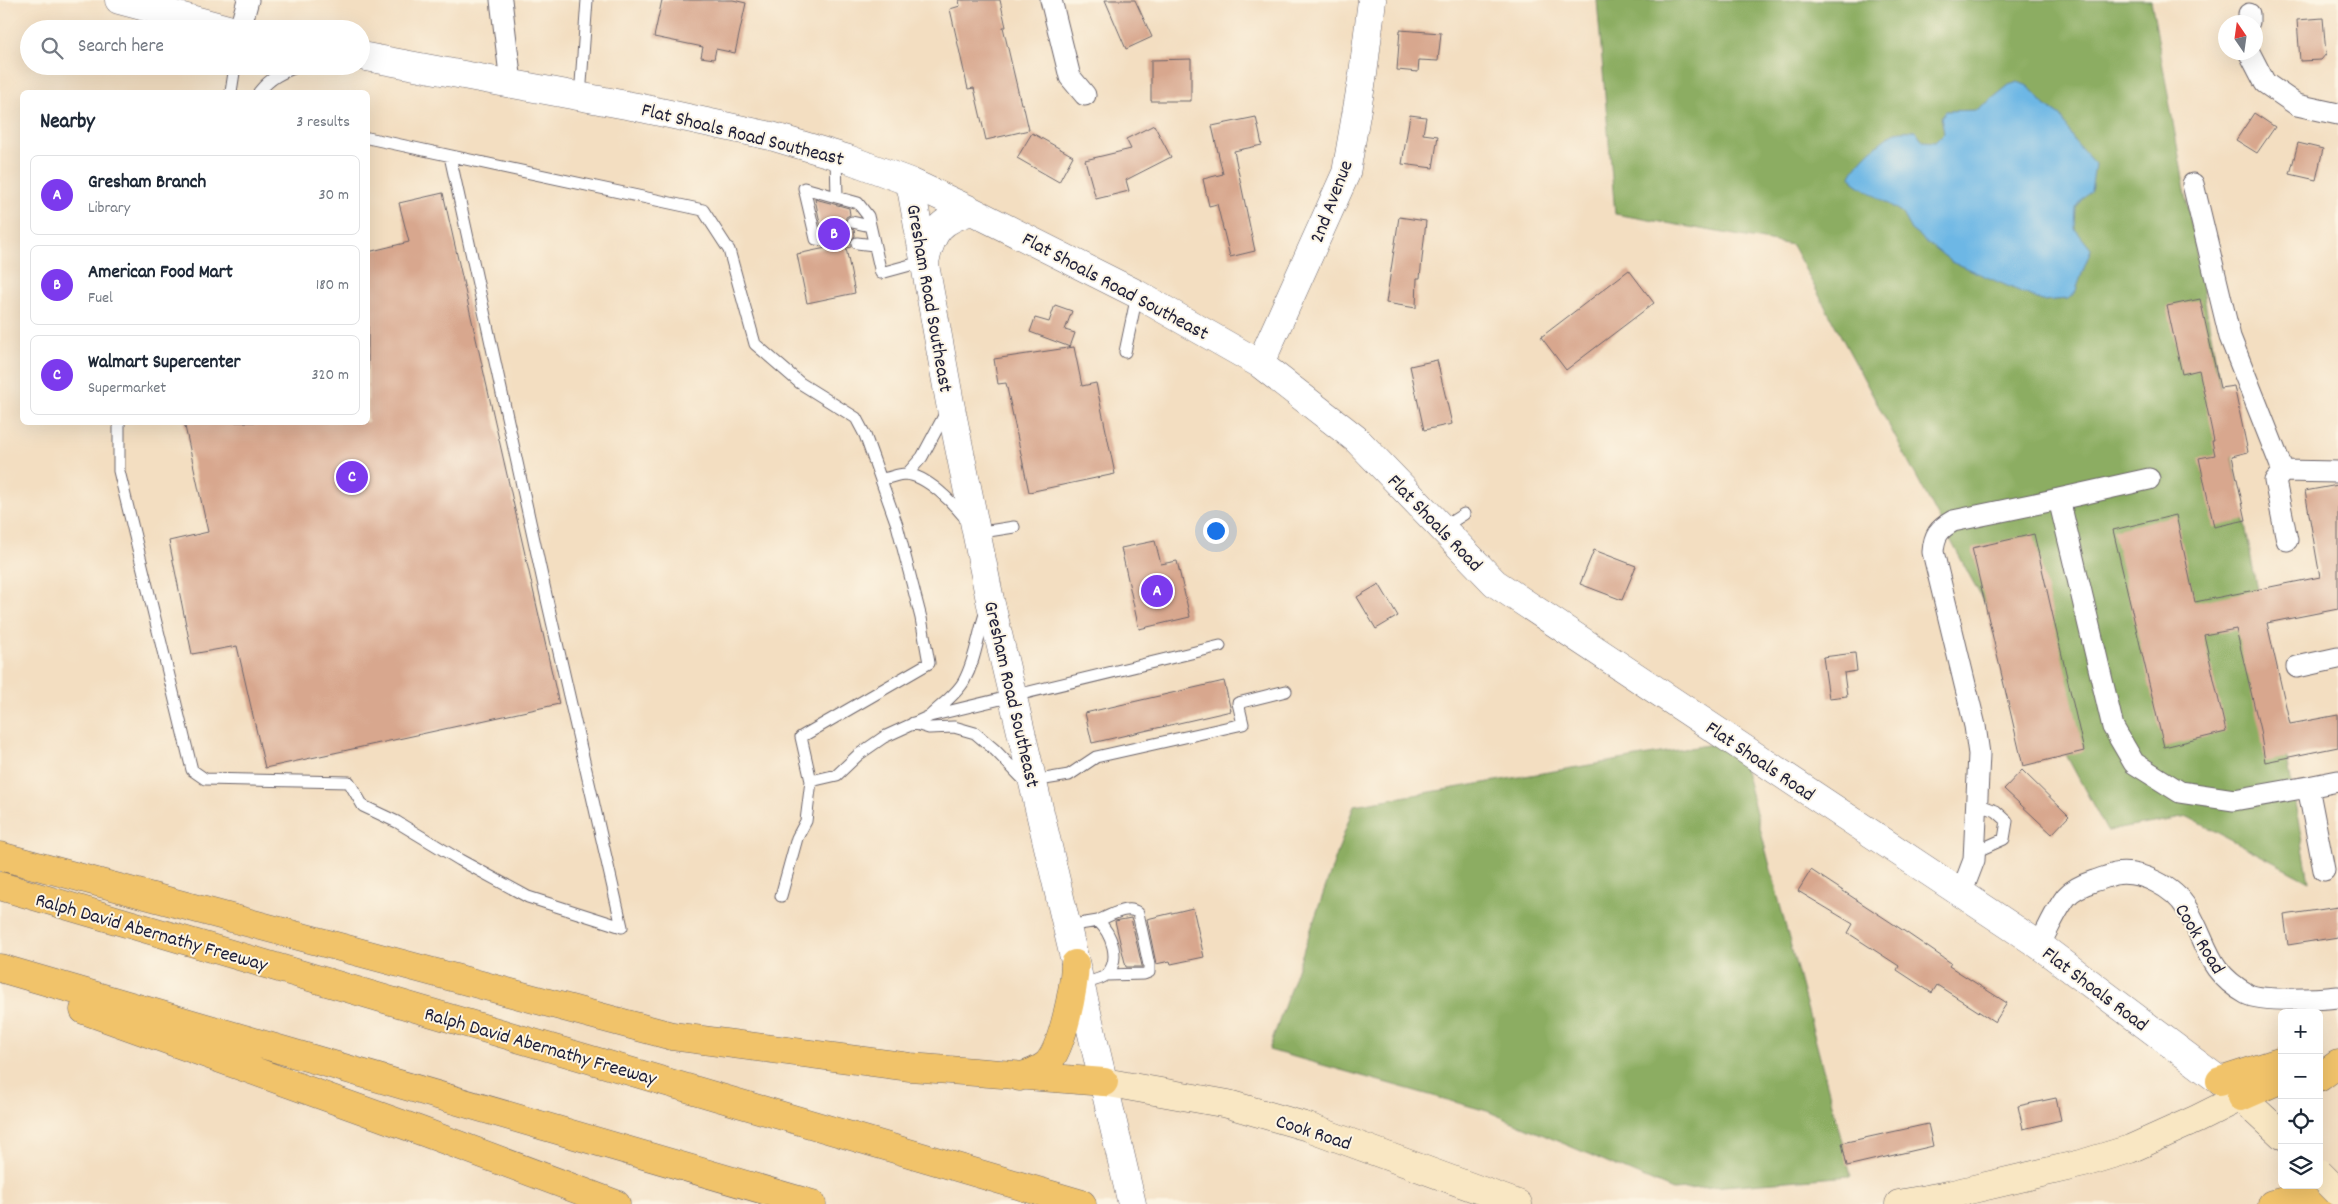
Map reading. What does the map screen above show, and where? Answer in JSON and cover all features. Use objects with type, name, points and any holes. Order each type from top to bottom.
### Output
[{"type":"highway","points":[[0,856],[672,1036],[910,1067],[1018,1077],[1104,1082]]},
{"type":"highway","name":"Ralph David Abernathy Freeway","points":[[0,886],[1082,1204]]},
{"type":"highway","points":[[0,968],[812,1204]]},
{"type":"highway","points":[[1018,1077],[1041,1069],[1055,1052],[1077,974]]},
{"type":"highway","points":[[0,980],[421,1131],[616,1204]]},
{"type":"highway","points":[[2323,1057],[2338,1057]]},
{"type":"highway","points":[[2323,1063],[2338,1057]]},
{"type":"highway","points":[[2231,1089],[2278,1063]]},
{"type":"highway","points":[[2323,1075],[2338,1064]]},
{"type":"highway","points":[[2231,1089],[2278,1080]]},
{"type":"highway","points":[[2272,1204],[2338,1190]]},
{"type":"main road","name":"Cook Road","points":[[1104,1082],[1228,1104],[1308,1127],[1518,1204]]},
{"type":"main road","name":"Flat Shoals Road","points":[[2231,1089],[2278,1131]]},
{"type":"main road","points":[[1899,1204],[1948,1195],[2093,1160],[2130,1149],[2197,1119],[2231,1089]]},
{"type":"main road","points":[[2323,1177],[2338,1190]]},
{"type":"street","points":[[120,0],[194,20]]},
{"type":"street","points":[[242,20],[248,0]]},
{"type":"street","points":[[501,0],[511,83]]},
{"type":"street","points":[[1051,0],[1070,77],[1085,95]]},
{"type":"street","name":"2nd Avenue","points":[[1260,364],[1346,173],[1363,74],[1372,0]]},
{"type":"street","name":"Flat Shoals Road Southeast","points":[[370,58],[511,83],[771,136],[836,155],[910,182],[972,211],[1137,294],[1260,364]]},
{"type":"street","points":[[2253,60],[2265,83],[2297,105],[2338,114]]},
{"type":"street","name":"Gresham Road Southeast","points":[[910,182],[950,404],[990,600],[1034,780],[1077,974],[1132,1204]]},
{"type":"street","points":[[2193,184],[2230,337],[2283,471]]},
{"type":"street","points":[[924,261],[931,238],[941,225],[952,216],[972,211]]},
{"type":"street","name":"Flat Shoals Road","points":[[1260,364],[1356,438],[1453,521],[1495,583],[2039,945],[2231,1089]]},
{"type":"street","points":[[2283,471],[2338,472]]},
{"type":"street","points":[[2283,471],[2275,481],[2287,540]]},
{"type":"street","points":[[1961,894],[1974,860],[1979,754],[1975,726],[1933,552],[1934,540],[1939,529],[1952,521],[2150,479]]},
{"type":"street","points":[[2059,499],[2114,727],[2134,763],[2180,792],[2234,800],[2338,782]]},
{"type":"street","points":[[2297,666],[2338,658]]},
{"type":"street","points":[[2308,788],[2324,870]]},
{"type":"street","name":"Cook Road","points":[[2039,945],[2068,895],[2083,885],[2116,874],[2137,875],[2157,882],[2174,893],[2187,908],[2212,963],[2226,980],[2250,995],[2305,1000],[2338,997]]},
{"type":"lane","points":[[580,97],[587,0]]},
{"type":"lane","points":[[231,90],[234,75]]},
{"type":"lane","points":[[261,90],[267,82],[278,75]]},
{"type":"lane","points":[[370,138],[703,210],[729,250],[755,344],[800,383],[856,418],[865,435],[882,479],[911,575],[929,663],[801,736],[811,781],[806,820],[797,838],[781,896]]},
{"type":"lane","points":[[836,155],[837,197]]},
{"type":"lane","points":[[118,425],[119,471],[192,770],[205,779],[349,782],[362,806],[397,822],[528,897],[622,927],[548,604],[450,156]]},
{"type":"lane","points":[[824,240],[816,239],[814,213],[804,188],[858,203],[868,216],[880,273],[924,261]]},
{"type":"lane","points":[[852,222],[870,226]]},
{"type":"lane","points":[[857,243],[874,246]]},
{"type":"lane","points":[[1125,352],[1137,294]]},
{"type":"lane","points":[[906,474],[922,457],[950,404]]},
{"type":"lane","points":[[882,479],[906,474],[934,486],[953,504],[976,533],[1014,527]]},
{"type":"lane","points":[[930,716],[963,683],[974,659],[981,626],[990,600]]},
{"type":"lane","points":[[811,781],[837,775],[858,755],[884,737],[930,716],[1220,646]]},
{"type":"lane","points":[[913,724],[930,728],[954,727],[975,733],[996,750],[1021,777],[1034,780],[1069,775],[1096,758],[1243,724],[1238,703],[1286,691]]},
{"type":"lane","points":[[1975,852],[2004,839],[2007,821],[1996,810],[1977,804]]},
{"type":"lane","points":[[1066,926],[1098,921],[1128,909],[1138,913],[1149,972],[1144,974],[1077,974]]},
{"type":"lane","points":[[1098,921],[1107,930],[1112,945],[1114,961],[1106,975]]},
{"type":"green space","points":[[1597,0],[2151,0],[2309,881],[2188,817],[2107,831],[1792,245],[1615,214]]},
{"type":"green space","points":[[1737,740],[1851,1176],[1673,1190],[1487,1111],[1269,1050],[1354,805]]},
{"type":"water","points":[[2018,82],[2028,86],[2045,105],[2061,116],[2074,141],[2095,164],[2091,191],[2076,207],[2075,229],[2091,249],[2075,293],[2068,299],[2042,301],[1952,262],[1911,230],[1901,212],[1855,183],[1851,176],[1858,164],[1870,151],[1896,132],[1916,131],[1923,141],[1935,142],[1944,133],[1941,117],[1946,111],[1978,110],[2009,85]]},
{"type":"building","points":[[662,0],[733,0],[746,3],[735,53],[716,49],[714,59],[701,57],[703,47],[654,37]]},
{"type":"building","points":[[959,0],[1000,0],[1006,27],[1003,27],[1029,130],[986,140],[974,88],[968,89],[950,9],[960,6]]},
{"type":"building","points":[[1105,0],[1135,0],[1152,37],[1126,49]]},
{"type":"building","points":[[2323,18],[2326,54],[2321,60],[2300,61],[2297,20]]},
{"type":"building","points":[[1400,30],[1441,33],[1438,61],[1419,60],[1418,72],[1397,70]]},
{"type":"building","points":[[1191,59],[1191,101],[1151,101],[1151,60]]},
{"type":"building","points":[[2254,113],[2275,127],[2257,153],[2236,140]]},
{"type":"building","points":[[1410,115],[1426,117],[1423,134],[1438,136],[1433,168],[1402,164]]},
{"type":"building","points":[[1256,117],[1262,145],[1234,151],[1255,251],[1230,257],[1217,204],[1209,206],[1203,179],[1223,174],[1212,126]]},
{"type":"building","points":[[1154,125],[1171,157],[1126,180],[1129,191],[1096,199],[1085,160],[1131,149],[1126,139]]},
{"type":"building","points":[[1032,133],[1073,156],[1059,182],[1017,158]]},
{"type":"building","points":[[2298,143],[2323,149],[2316,180],[2290,174]]},
{"type":"building","points":[[443,193],[559,704],[265,768],[237,646],[192,654],[169,541],[208,532],[185,425],[370,425],[370,252],[409,242],[399,203]]},
{"type":"building","points":[[815,199],[849,208],[850,215],[846,217],[845,224],[847,228],[854,230],[855,236],[851,239],[851,247],[846,248],[855,293],[807,303],[797,254],[826,248],[831,240],[829,234],[822,232]]},
{"type":"building","points":[[1399,217],[1426,221],[1420,278],[1417,278],[1416,308],[1386,303]]},
{"type":"building","points":[[1629,270],[1654,303],[1566,370],[1541,337]]},
{"type":"building","points":[[2200,299],[2220,388],[2234,386],[2248,452],[2232,456],[2246,520],[2214,527],[2199,458],[2215,455],[2212,441],[2214,441],[2199,370],[2182,374],[2167,306]]},
{"type":"building","points":[[1055,305],[1072,311],[1065,330],[1075,333],[1070,347],[1030,332],[1035,318],[1049,322]]},
{"type":"building","points":[[1074,347],[1082,386],[1096,383],[1115,474],[1029,492],[1006,383],[998,384],[994,359]]},
{"type":"building","points":[[1437,360],[1452,424],[1424,430],[1410,366]]},
{"type":"building","points":[[2338,485],[2338,609],[2267,623],[2290,724],[2338,715],[2338,747],[2265,762],[2260,730],[2236,629],[2204,635],[2226,732],[2164,747],[2113,530],[2176,515],[2195,602],[2320,577],[2305,491]]},
{"type":"building","points":[[2034,534],[2084,751],[2023,766],[1972,548]]},
{"type":"building","points":[[1155,541],[1161,564],[1177,561],[1190,617],[1139,629],[1121,548]]},
{"type":"building","points":[[1594,550],[1636,566],[1622,600],[1580,584]]},
{"type":"building","points":[[1379,584],[1398,616],[1376,629],[1357,597]]},
{"type":"building","points":[[1855,653],[1857,671],[1844,673],[1847,696],[1829,698],[1823,657]]},
{"type":"building","points":[[1224,681],[1231,711],[1092,743],[1085,713]]},
{"type":"building","points":[[2022,770],[2069,816],[2052,834],[2004,789]]},
{"type":"building","points":[[1811,870],[1951,963],[1949,966],[2007,1003],[1995,1022],[1937,985],[1932,993],[1897,970],[1899,966],[1848,933],[1853,924],[1798,891]]},
{"type":"building","points":[[2338,907],[2338,937],[2288,945],[2284,915]]},
{"type":"building","points":[[1193,908],[1204,957],[1171,964],[1170,961],[1156,964],[1147,919]]},
{"type":"building","points":[[1131,918],[1142,967],[1126,967],[1115,921]]},
{"type":"building","points":[[2056,1098],[2061,1120],[2023,1129],[2018,1106]]},
{"type":"building","points":[[1928,1124],[1933,1146],[1847,1166],[1842,1143]]},
{"type":"place","name":"American Food Mart","points":[[834,234]]},
{"type":"place","name":"Walmart Supercenter","points":[[352,477]]},
{"type":"place","name":"Gresham Branch","points":[[1157,591]]}]
